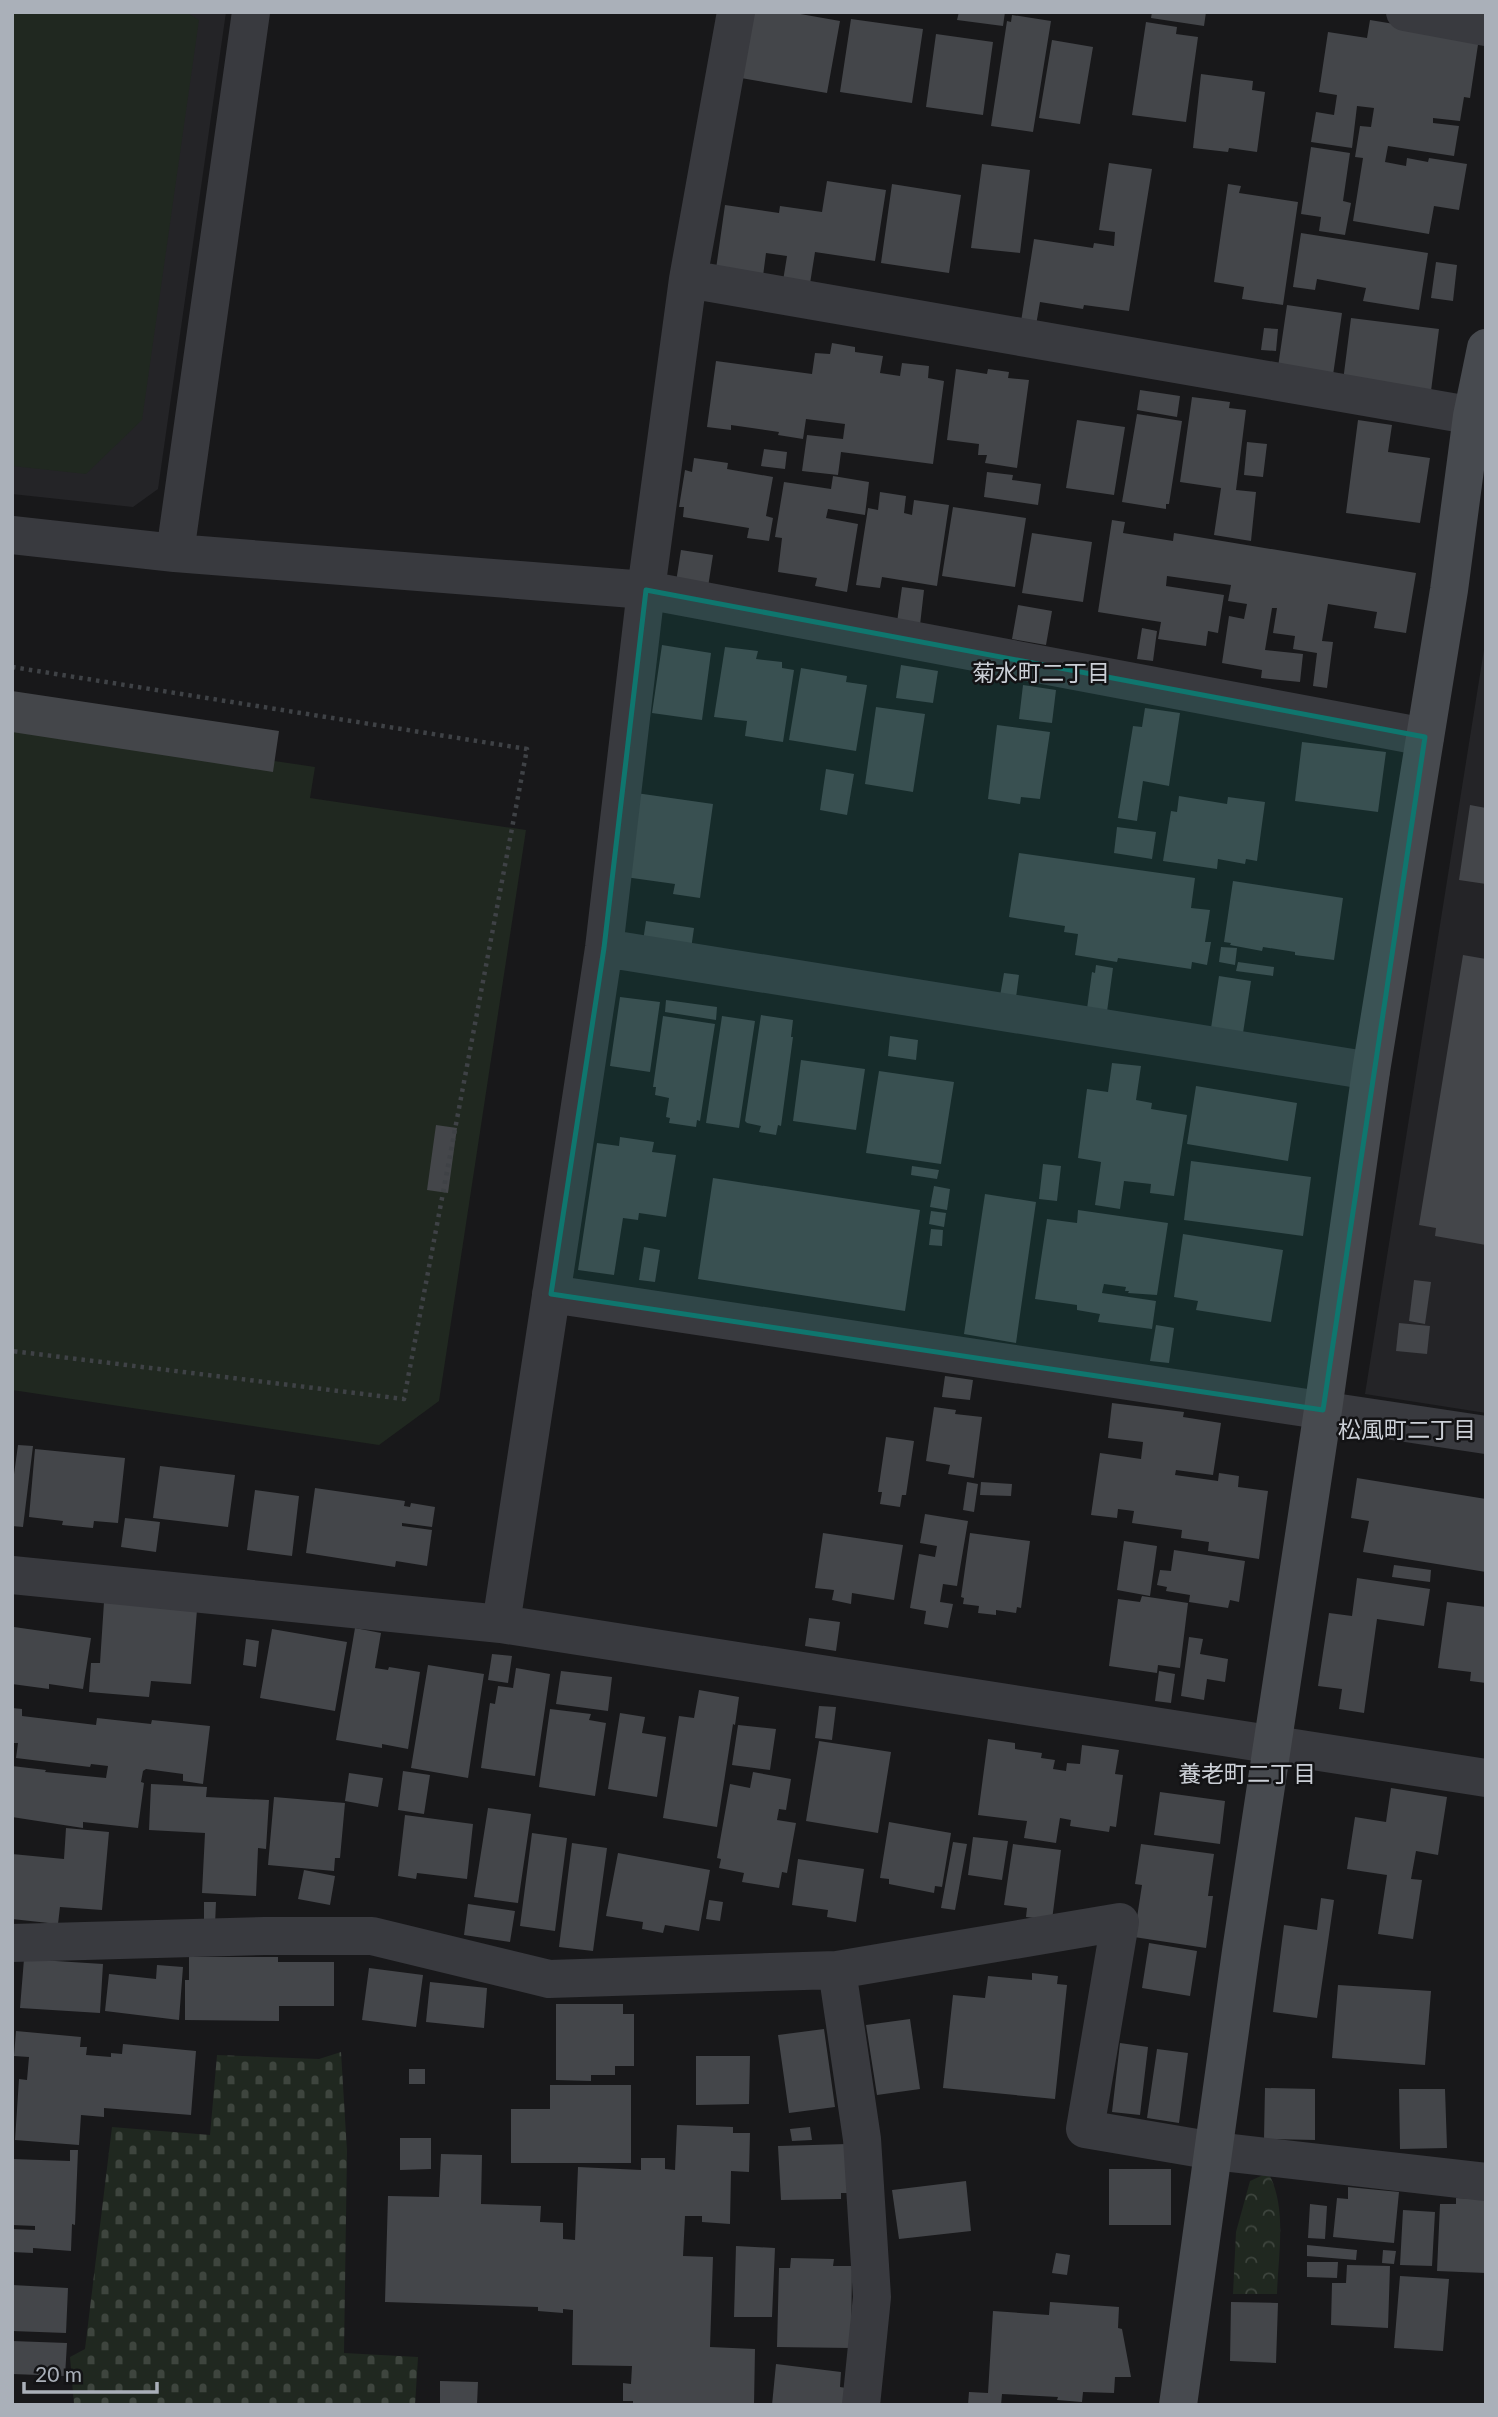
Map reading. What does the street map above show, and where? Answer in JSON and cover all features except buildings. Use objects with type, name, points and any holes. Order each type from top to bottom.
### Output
[{"type":"street","points":[[175,553],[251,12]]},
{"type":"street","points":[[501,1624],[604,948],[646,590],[688,279],[736,12]]},
{"type":"street","points":[[1405,12],[1486,27]]},
{"type":"street","points":[[688,279],[1479,417]]},
{"type":"street","points":[[1178,2405],[1241,1951],[1371,1071],[1479,417],[1486,348]]},
{"type":"street","points":[[12,535],[175,553],[646,590],[1425,737]]},
{"type":"street","points":[[604,948],[1371,1071]]},
{"type":"street","points":[[551,1294],[1486,1435]]},
{"type":"street","points":[[12,1575],[501,1624],[1486,1778]]},
{"type":"street","points":[[12,1943],[372,1936],[549,1979],[837,1970],[1120,1922],[1085,2130],[1214,2151],[1486,2182]]},
{"type":"street","points":[[837,1970],[862,2139],[872,2297],[861,2405]]},
{"type":"path","points":[[12,667],[527,749],[404,1399],[12,1351]]},
{"type":"highlighted area","points":[[646,590],[1425,737],[1323,1410],[551,1294],[604,948]]},
{"type":"shaded area","points":[[12,12],[226,12],[158,489],[133,507],[12,494]]},
{"type":"shaded area","points":[[1486,637],[1486,1413],[1365,1394]]},
{"type":"green space","points":[[12,12],[186,12],[199,20],[142,420],[86,474],[12,466]]},
{"type":"green space","points":[[12,722],[315,767],[310,798],[526,830],[439,1401],[379,1445],[12,1390]]},
{"type":"green space","points":[[341,2052],[347,2151],[344,2353],[418,2357],[415,2405],[74,2405],[70,2357],[85,2349],[112,2127],[210,2135],[217,2055],[319,2059]]},
{"type":"green space","points":[[1263,2175],[1270,2176],[1280,2219],[1277,2294],[1233,2294],[1236,2232],[1250,2181]]},
{"type":"district","name":"菊水町二丁目","points":[[1041,673]]},
{"type":"district","name":"松風町二丁目","points":[[1407,1430]]},
{"type":"district","name":"養老町二丁目","points":[[1247,1774]]}]
